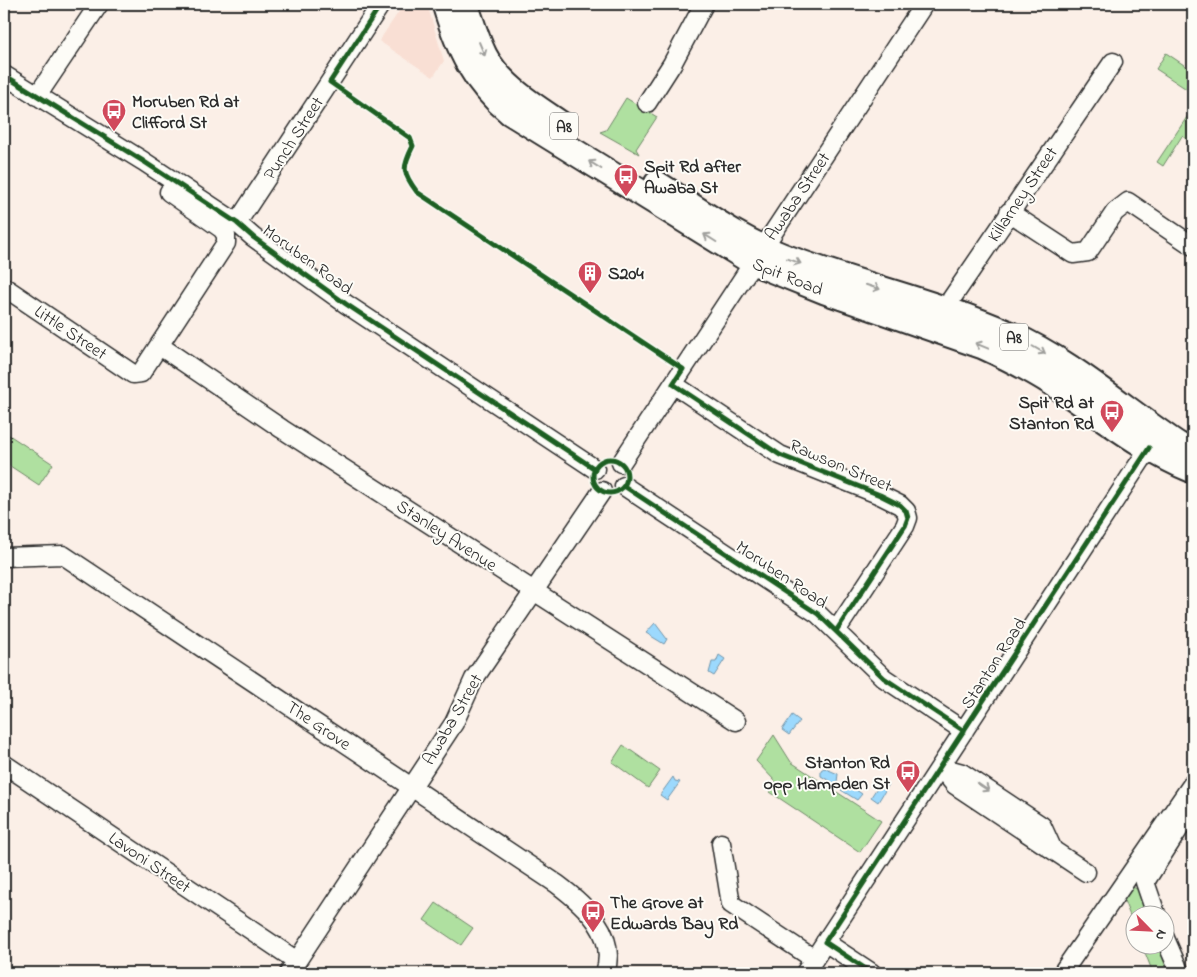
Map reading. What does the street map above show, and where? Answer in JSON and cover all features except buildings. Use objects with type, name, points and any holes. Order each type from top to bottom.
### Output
[{"type":"highway","name":"Spit Road","points":[[446,4],[454,31],[474,74],[493,97],[510,112],[757,255],[825,291],[943,321],[984,346],[1036,372],[1154,440],[1193,470]]},
{"type":"highway","name":"Spit Road","points":[[465,4],[485,56],[505,82],[572,131],[757,255]]},
{"type":"highway","name":"Spit Road","points":[[1154,440],[1193,452]]},
{"type":"street","points":[[37,96],[99,4]]},
{"type":"street","name":"Punch Street","points":[[237,223],[381,4]]},
{"type":"street","points":[[647,102],[672,64],[704,4]]},
{"type":"street","name":"Awaba Street","points":[[621,463],[924,4]]},
{"type":"street","name":"Killarney Street","points":[[943,321],[952,298],[1113,62]]},
{"type":"street","name":"Moruben Road","points":[[4,75],[143,161],[237,223],[253,238],[346,304],[595,468]]},
{"type":"street","name":"Moruben Road","points":[[95,133],[139,171],[222,229],[226,235],[226,243],[160,346]]},
{"type":"street","points":[[1009,212],[1073,254],[1079,255],[1088,252],[1115,212],[1128,202],[1193,246]]},
{"type":"street","name":"Little Street","points":[[4,287],[133,374],[139,374],[144,370],[160,346]]},
{"type":"street","name":"Stanley Avenue","points":[[160,346],[282,429],[736,721]]},
{"type":"street","name":"Rawson Street","points":[[673,384],[780,455],[880,495],[900,505],[906,511],[908,518],[905,526],[836,631]]},
{"type":"street","name":"Stanton Road","points":[[809,966],[1154,440]]},
{"type":"street","points":[[606,460],[616,460],[621,463],[627,476],[624,486],[616,492],[602,491],[593,479],[595,468],[606,460]]},
{"type":"street","name":"Moruben Road","points":[[624,486],[818,614],[884,678],[964,731]]},
{"type":"street","name":"Awaba Street","points":[[293,967],[454,723],[474,679],[602,491]]},
{"type":"street","name":"The Grove","points":[[4,557],[63,555],[576,898],[597,922],[607,946],[608,958],[605,973]]},
{"type":"street","name":"Lavoni Street","points":[[4,764],[293,967]]},
{"type":"street","points":[[940,767],[962,773],[1042,826],[1052,848],[1086,872]]},
{"type":"street","points":[[1062,973],[1193,782]]},
{"type":"street","points":[[1152,904],[1146,890],[1146,880],[1193,807]]},
{"type":"street","points":[[721,843],[731,904],[809,966]]},
{"type":"street","points":[[825,942],[872,973]]},
{"type":"street","points":[[1172,954],[1180,973]]},
{"type":"shaded area","points":[[404,4],[427,4],[444,61],[433,77],[379,41]]},
{"type":"green space","points":[[1166,53],[1193,71],[1193,88],[1191,92],[1156,69]]},
{"type":"green space","points":[[626,98],[657,117],[636,149],[639,154],[600,132],[606,130]]},
{"type":"green space","points":[[1193,108],[1193,143],[1182,136],[1163,166],[1157,162]]},
{"type":"green space","points":[[6,433],[53,464],[39,485],[4,462],[4,436]]},
{"type":"green space","points":[[774,735],[791,762],[881,821],[860,852],[770,792],[776,782],[756,761]]},
{"type":"green space","points":[[623,745],[660,771],[648,788],[612,762]]},
{"type":"green space","points":[[1126,886],[1137,889],[1143,895],[1147,904],[1125,904],[1121,893]]},
{"type":"green space","points":[[436,903],[473,928],[461,945],[424,920]]},
{"type":"green space","points":[[1146,954],[1168,954],[1176,973],[1153,973]]},
{"type":"water","points":[[655,623],[667,639],[664,644],[646,633]]},
{"type":"water","points":[[719,655],[725,659],[714,676],[709,673],[712,662],[716,662]]},
{"type":"water","points":[[792,715],[800,721],[789,735],[782,730]]},
{"type":"water","points":[[824,768],[838,774],[837,782],[833,783],[821,776],[821,770]]},
{"type":"water","points":[[673,777],[675,781],[680,782],[667,800],[660,795]]},
{"type":"water","points":[[882,780],[889,784],[878,802],[871,797]]},
{"type":"water","points":[[846,783],[862,794],[857,800],[841,790]]},
{"type":"cycle path","points":[[381,4],[330,82],[410,138],[413,146],[405,165],[405,170],[408,179],[417,192],[683,369],[673,384],[780,455],[880,495],[900,505],[906,511],[908,518],[905,526],[836,631]]},
{"type":"cycle path","points":[[4,75],[143,161],[237,223],[253,237],[346,304],[595,469]]},
{"type":"cycle path","points":[[872,973],[825,942],[1149,448]]},
{"type":"cycle path","points":[[610,459],[622,464],[627,476],[622,488],[610,493],[598,488],[593,476],[598,464],[610,459]]},
{"type":"cycle path","points":[[624,486],[818,614],[884,678],[964,731]]},
{"type":"place","name":"Moruben Rd at Clifford St","points":[[114,132]]},
{"type":"place","name":"Spit Rd after Awaba St","points":[[626,197]]},
{"type":"place","name":"S204","points":[[590,294]]},
{"type":"place","name":"Spit Rd at Stanton Rd","points":[[1112,433]]},
{"type":"place","name":"Stanton Rd opp Hampden St","points":[[908,793]]},
{"type":"place","name":"The Grove at Edwards Bay Rd","points":[[593,933]]}]
